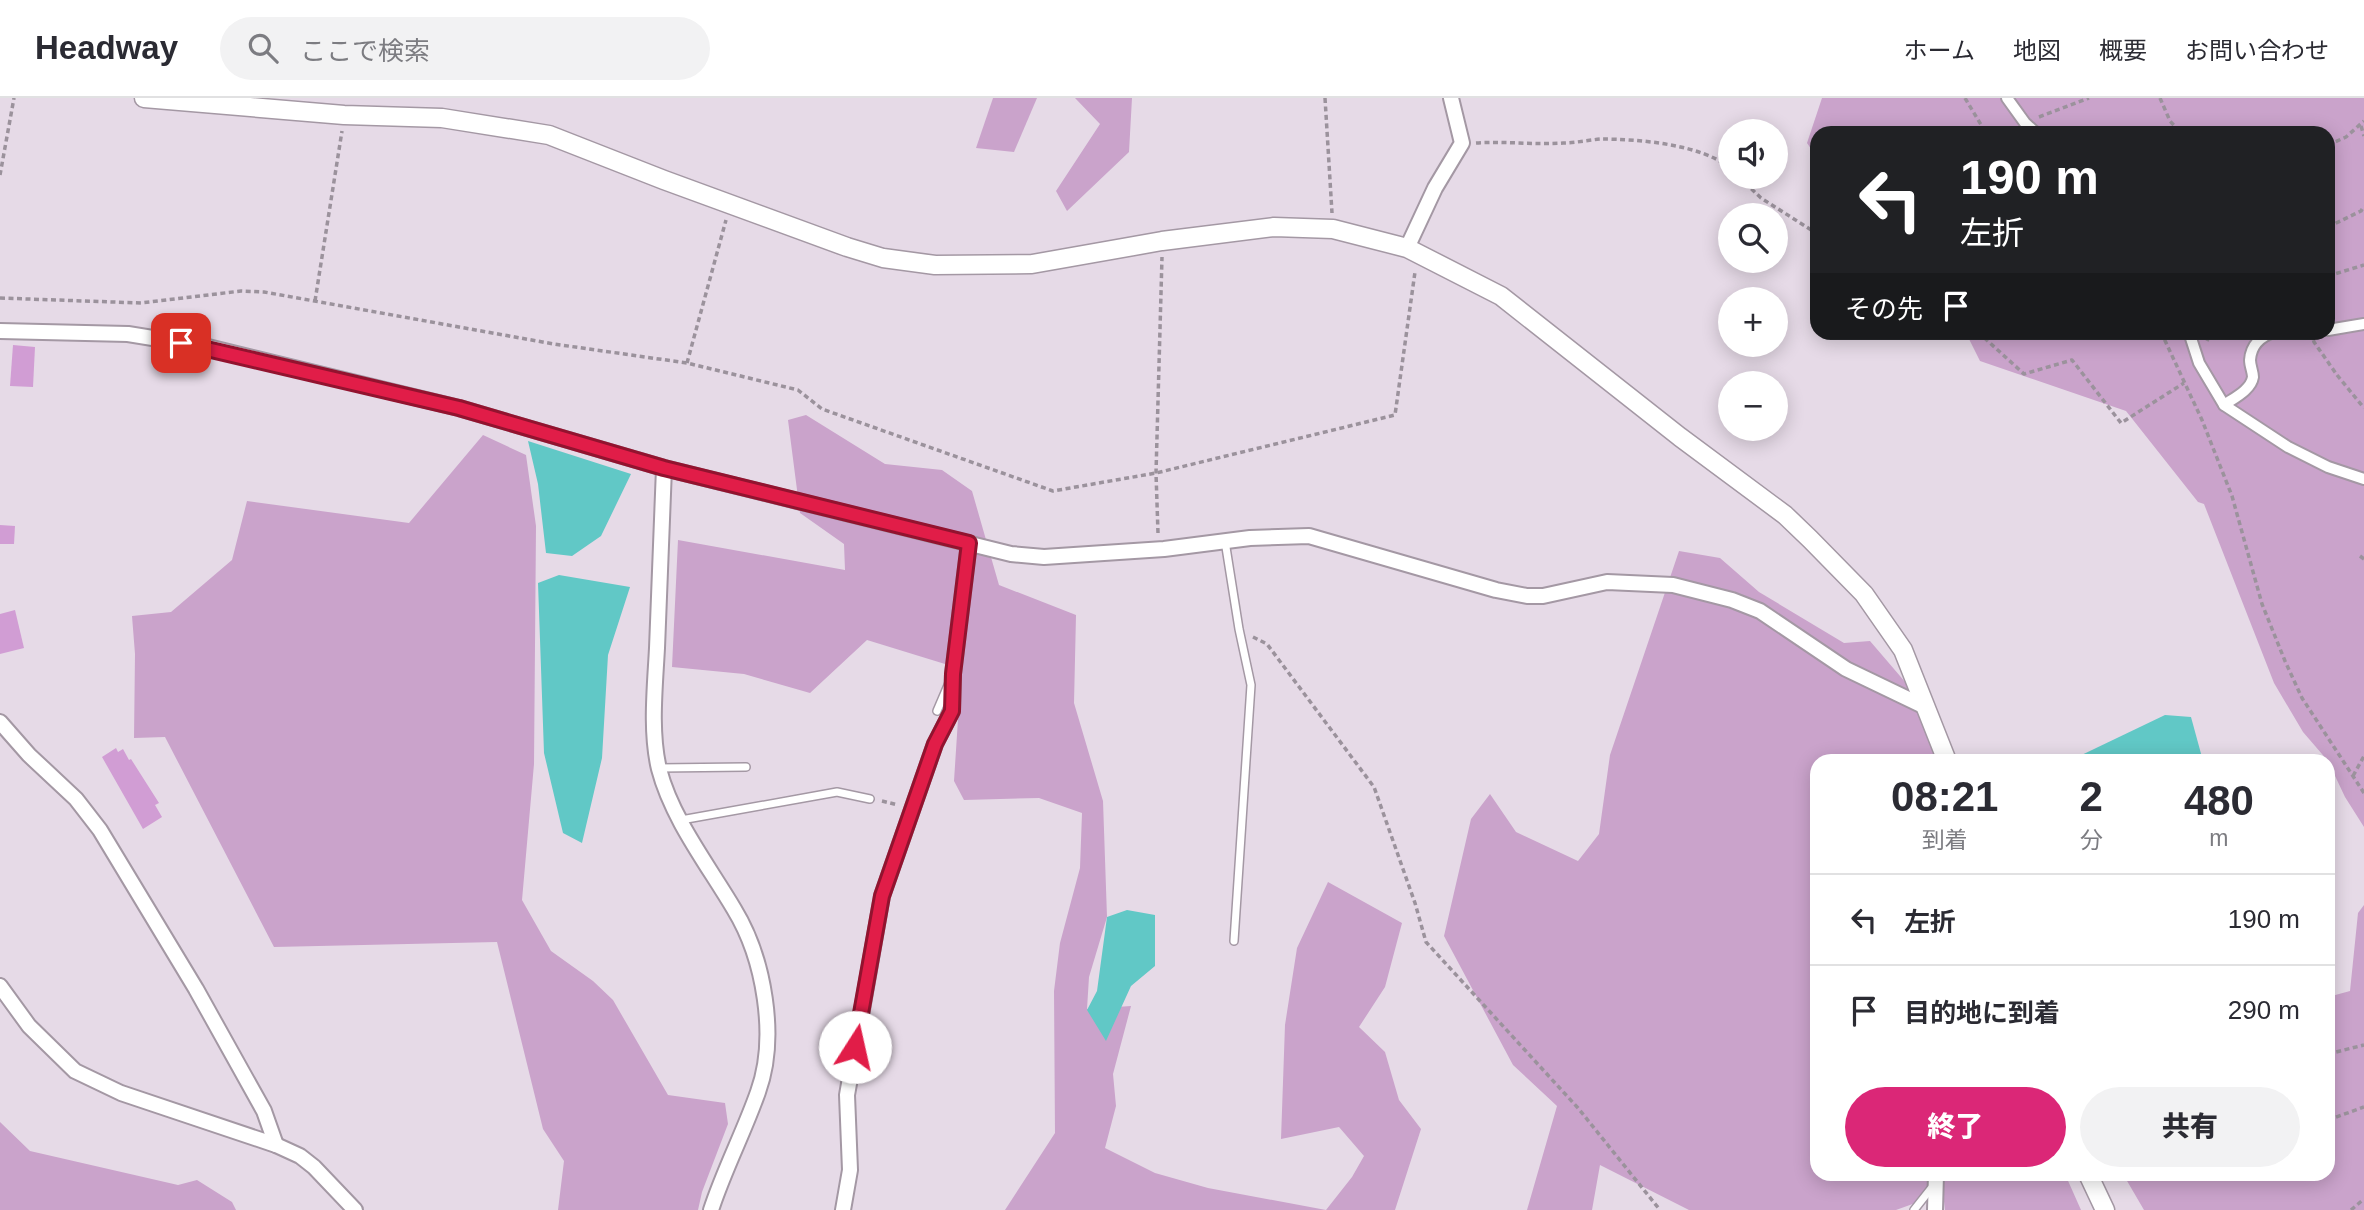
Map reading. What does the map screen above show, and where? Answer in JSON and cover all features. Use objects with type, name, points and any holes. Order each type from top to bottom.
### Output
[{"type":"street","points":[[144,98],[344,115],[442,118],[549,135],[730,204],[883,258],[935,265],[1032,264],[1162,241],[1274,227],[1333,229],[1412,251],[1501,296],[1680,437],[1785,515],[1864,594],[1903,650],[1944,754]]},
{"type":"street","points":[[1412,251],[1434,188],[1462,143],[1451,98]]},
{"type":"street","points":[[2007,98],[2029,126]]},
{"type":"street","points":[[2335,329],[2364,324]]},
{"type":"street","points":[[0,331],[128,334],[208,347],[459,408],[664,468],[1011,554],[1044,557],[1309,536],[1496,590],[1527,596],[1544,596],[1607,582],[1673,585],[1732,600],[1760,611],[1846,669],[1923,706]]},
{"type":"street","points":[[2192,340],[2199,363],[2224,405],[2288,447],[2328,467],[2364,479]]},
{"type":"street","points":[[2224,405],[2249,386],[2253,377],[2250,361],[2258,340]]},
{"type":"street","points":[[664,468],[655,677],[655,725],[659,768],[681,820],[737,913],[755,949],[766,1023],[766,1057],[759,1091],[711,1210]]},
{"type":"street","points":[[843,1210],[850,1170],[846,1095],[882,896],[935,744],[952,711],[953,674],[969,543]]},
{"type":"street","points":[[0,722],[29,755],[76,799],[100,830],[196,989],[264,1111],[276,1145]]},
{"type":"street","points":[[0,986],[29,1026],[75,1071],[121,1093],[276,1145],[300,1156],[355,1210]]},
{"type":"street","points":[[1935,1210],[1936,1181]]},
{"type":"street","points":[[2091,1181],[2105,1210]]},
{"type":"lane","points":[[1225,541],[1251,685],[1234,942]]},
{"type":"lane","points":[[937,711],[953,674]]},
{"type":"lane","points":[[659,768],[746,767]]},
{"type":"lane","points":[[681,820],[722,810],[776,804],[837,792],[870,799]]},
{"type":"lane","points":[[1914,1210],[1934,1181]]},
{"type":"path","points":[[0,176],[14,98]]},
{"type":"path","points":[[1325,98],[1333,229]]},
{"type":"path","points":[[1965,98],[1982,126]]},
{"type":"path","points":[[2025,122],[2089,98]]},
{"type":"path","points":[[2160,98],[2174,126]]},
{"type":"path","points":[[315,301],[344,115]]},
{"type":"path","points":[[2335,142],[2346,137],[2364,121]]},
{"type":"path","points":[[2361,126],[2364,136]]},
{"type":"path","points":[[1462,143],[1562,143],[1600,139],[1636,141],[1675,146],[1718,160]]},
{"type":"path","points":[[1752,189],[1810,229]]},
{"type":"path","points":[[687,363],[730,204]]},
{"type":"path","points":[[2335,224],[2361,211],[2364,206]]},
{"type":"path","points":[[1162,241],[1156,472],[1158,533],[1164,549]]},
{"type":"path","points":[[0,298],[141,303],[241,291],[264,292],[554,344],[687,363],[798,390],[822,409],[1053,491],[1156,472],[1395,415],[1412,251]]},
{"type":"path","points":[[2335,272],[2364,265]]},
{"type":"path","points":[[1987,340],[2024,374],[2072,360],[2121,423],[2184,383]]},
{"type":"path","points":[[2165,340],[2202,420],[2232,496],[2262,604],[2285,661],[2302,698],[2364,793]]},
{"type":"path","points":[[2313,340],[2364,408]]},
{"type":"path","points":[[1239,629],[1267,644],[1374,787],[1416,903],[1426,943],[1578,1108],[1660,1210]]},
{"type":"path","points":[[2353,776],[2364,757]]},
{"type":"path","points":[[870,799],[911,810]]},
{"type":"path","points":[[2335,1052],[2364,1045]]},
{"type":"path","points":[[2335,1117],[2364,1107]]},
{"type":"path","points":[[2351,1210],[2364,1199]]},
{"type":"shaded area","points":[[993,98],[1037,98],[1014,152],[976,148]]},
{"type":"shaded area","points":[[1075,98],[1132,98],[1129,152],[1067,211],[1056,191],[1100,124]]},
{"type":"shaded area","points":[[1822,98],[2364,98],[2364,827],[2335,776],[2335,754],[2322,754],[2303,732],[2274,683],[2204,504],[2198,502],[2126,411],[1980,361],[1970,340],[2335,340],[2335,126],[1813,126]]},
{"type":"shaded area","points":[[806,415],[885,464],[942,470],[972,491],[999,585],[1076,615],[1074,703],[1103,801],[1107,917],[1089,977],[1087,1009],[1131,1006],[1113,1074],[1116,1106],[1105,1148],[1155,1173],[1208,1188],[1326,1210],[1005,1210],[1055,1133],[1054,991],[1060,943],[1080,868],[1082,813],[1039,798],[964,800],[954,781],[959,704],[945,664],[867,640],[810,693],[744,674],[672,667],[678,540],[845,570],[844,544],[800,513],[788,420]]},
{"type":"shaded area","points":[[483,435],[526,455],[536,526],[534,764],[522,900],[551,951],[593,981],[613,1000],[668,1095],[725,1103],[728,1124],[702,1192],[698,1210],[558,1210],[564,1161],[543,1129],[497,942],[274,947],[165,737],[134,738],[135,654],[132,616],[171,612],[232,560],[247,501],[409,523]]},
{"type":"shaded area","points":[[1679,551],[1720,558],[1759,592],[1844,643],[1870,641],[1942,725],[1950,754],[1810,754],[1810,1181],[2068,1181],[2081,1210],[1945,1210],[1943,1193],[1896,1210],[1689,1210],[1600,1165],[1592,1210],[1527,1210],[1557,1106],[1513,1065],[1444,936],[1471,819],[1490,794],[1516,832],[1578,861],[1599,834],[1610,755]]},
{"type":"shaded area","points":[[1328,882],[1402,923],[1385,987],[1359,1027],[1385,1052],[1399,1100],[1421,1129],[1395,1210],[1326,1210],[1352,1177],[1364,1156],[1339,1127],[1281,1139],[1285,1025],[1297,948]]},
{"type":"shaded area","points":[[2364,905],[2364,1210],[2144,1210],[2127,1181],[2335,1181],[2335,995],[2350,991],[2358,913]]},
{"type":"shaded area","points":[[0,1122],[30,1151],[178,1185],[197,1180],[232,1202],[236,1210],[0,1210]]},
{"type":"water","points":[[528,441],[631,474],[601,536],[572,556],[546,553],[538,484]]},
{"type":"water","points":[[559,575],[630,587],[608,655],[602,758],[582,843],[563,833],[544,753],[538,583]]},
{"type":"water","points":[[2165,715],[2191,717],[2201,754],[2084,754]]},
{"type":"water","points":[[1127,910],[1155,915],[1155,966],[1131,986],[1106,1041],[1087,1010],[1097,991],[1107,917]]},
{"type":"building","points":[[13,345],[35,347],[33,387],[10,386]]},
{"type":"building","points":[[0,525],[15,526],[14,544],[0,544]]},
{"type":"building","points":[[15,610],[24,648],[0,654],[0,614]]},
{"type":"building","points":[[116,748],[118,752],[123,749],[129,760],[131,759],[159,803],[155,805],[162,817],[143,829],[102,757]]},
{"type":"route","points":[[181,343],[208,347],[459,408],[664,468],[969,543],[953,674],[952,711],[935,744],[882,896],[855,1047]]}]
